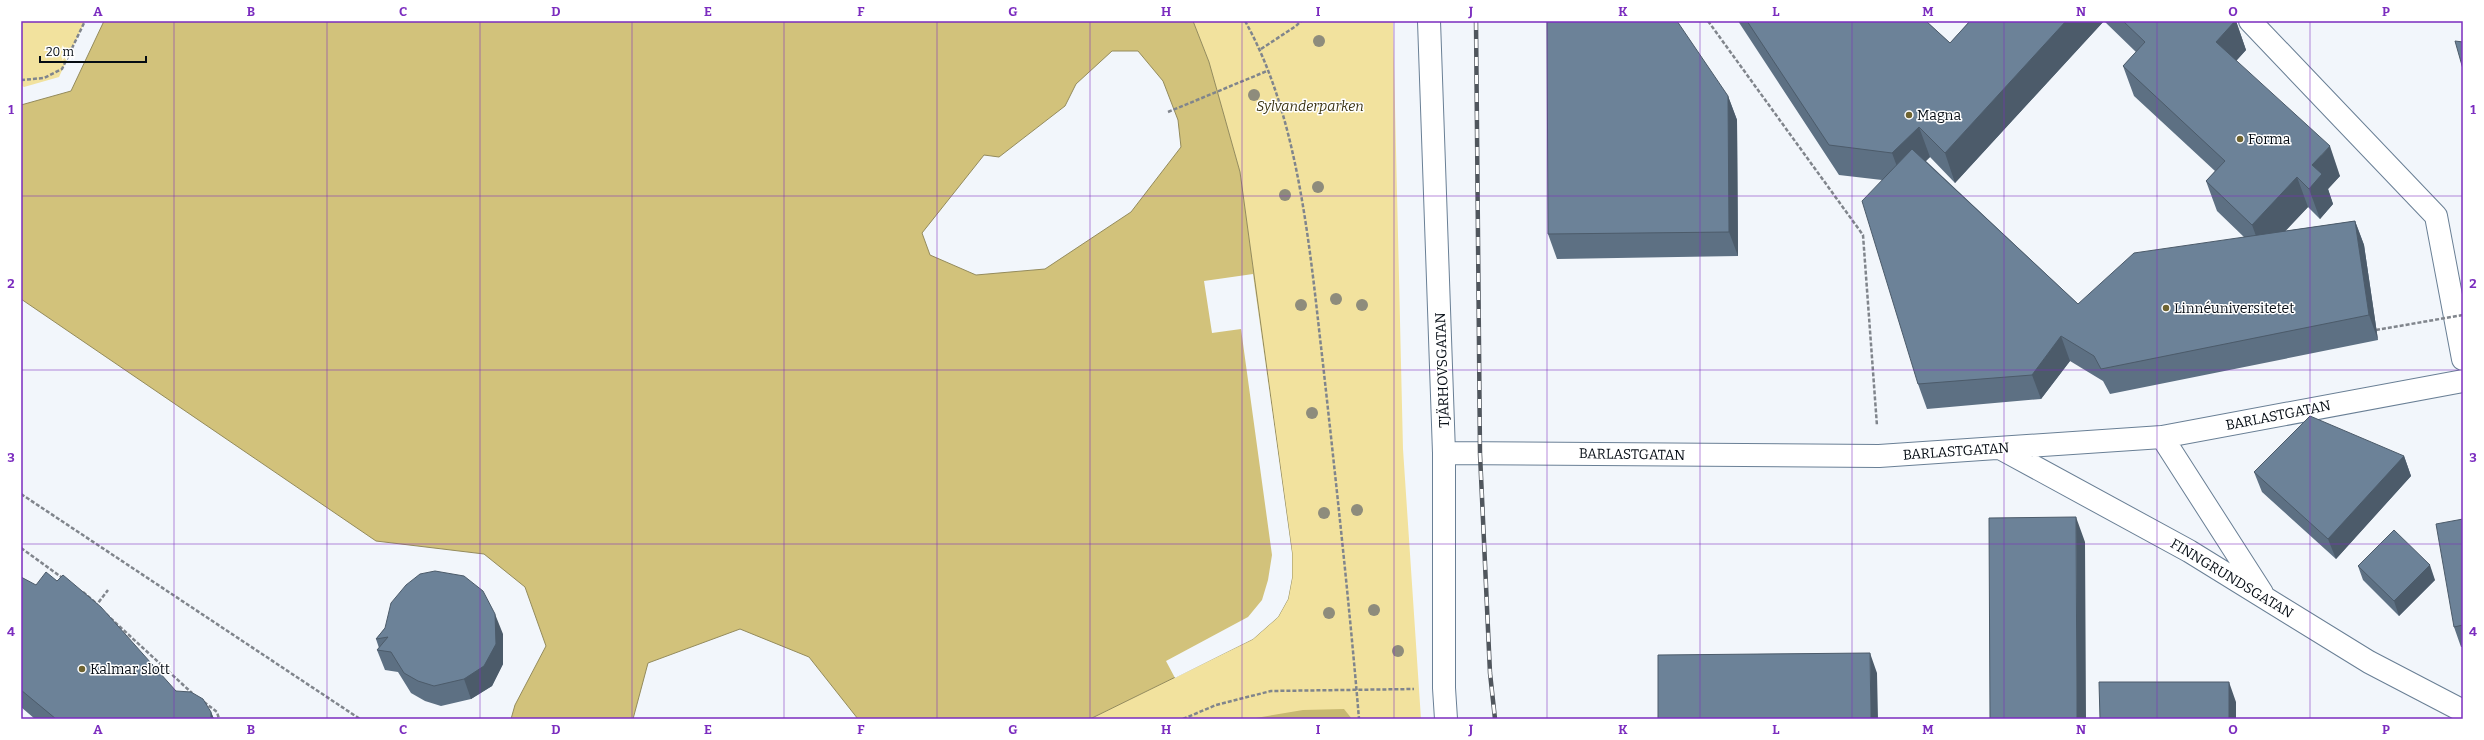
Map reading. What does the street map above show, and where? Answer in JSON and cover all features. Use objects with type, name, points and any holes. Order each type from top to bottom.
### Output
[{"type":"street","name":"TJÄRHOVSGATAN","points":[[1430,21],[1444,453],[1444,688],[1446,719]]},
{"type":"street","points":[[2250,21],[2436,216],[2463,359]]},
{"type":"street","name":"BARLASTGATAN","points":[[1444,453],[1879,456],[2162,437],[2463,381]]},
{"type":"street","points":[[2162,437],[2264,597]]},
{"type":"street","name":"FINNGRUNDSGATAN","points":[[2000,448],[2189,551],[2369,662],[2463,711]]},
{"type":"path","points":[[21,80],[44,78],[62,69],[85,21]]},
{"type":"path","points":[[1245,21],[1261,49],[1292,155],[1310,253],[1336,481],[1359,719]]},
{"type":"path","points":[[1261,49],[1296,26],[1301,21]]},
{"type":"path","points":[[1708,21],[1863,235],[1879,456]]},
{"type":"path","points":[[1168,112],[1268,71]]},
{"type":"path","points":[[2376,330],[2463,315]]},
{"type":"path","points":[[21,494],[360,719]]},
{"type":"path","points":[[21,548],[66,580]]},
{"type":"path","points":[[79,590],[92,599],[194,694]]},
{"type":"path","points":[[94,608],[108,590]]},
{"type":"path","points":[[1183,719],[1216,705],[1271,690],[1357,691],[1444,688]]},
{"type":"path","points":[[199,699],[217,712],[219,719]]},
{"type":"green space","points":[[21,21],[85,21],[59,77],[24,87],[21,85]]},
{"type":"green space","name":"Sylvanderparken","points":[[1193,21],[1393,21],[1403,449],[1421,719],[1090,719],[1253,639],[1292,552],[1240,172],[1209,62]]},
{"type":"shaded area","points":[[104,21],[1193,21],[1209,62],[1240,172],[1292,553],[1292,578],[1288,599],[1278,617],[1253,639],[1090,719],[858,719],[809,657],[740,629],[648,663],[633,719],[511,719],[515,705],[546,646],[525,587],[484,554],[376,541],[21,299],[21,105],[71,91]],"holes":[[[1112,51],[1138,51],[1163,81],[1178,120],[1181,147],[1131,212],[1045,269],[976,275],[930,255],[922,233],[984,155],[999,157],[1065,106],[1076,84]]]},
{"type":"shaded area","points":[[1344,709],[1352,719],[1250,719],[1303,710]]},
{"type":"pier","points":[[1253,274],[1292,553],[1292,578],[1288,599],[1278,617],[1253,639],[1175,678],[1166,661],[1248,617],[1262,600],[1268,580],[1272,555],[1241,329],[1212,333],[1204,281]]},
{"type":"building","points":[[1547,21],[1677,21],[1728,96],[1729,232],[1548,234]]},
{"type":"building","name":"Magna","points":[[1747,21],[1926,21],[1950,43],[1970,21],[2066,21],[1945,153],[1919,127],[1892,153],[1829,145]]},
{"type":"building","name":"Forma","points":[[2123,21],[2235,21],[2216,42],[2330,146],[2312,165],[2322,174],[2309,189],[2297,177],[2252,225],[2206,181],[2225,161],[2123,66],[2145,42]]},
{"type":"building","points":[[2455,41],[2463,42],[2463,69]]},
{"type":"building","points":[[1912,149],[2078,304],[2134,253],[2355,221],[2369,315],[2101,369],[2094,356],[2061,336],[2032,375],[1918,384],[1862,201]]},
{"type":"building","points":[[2310,416],[2404,456],[2328,539],[2254,472]]},
{"type":"building","points":[[2076,517],[2077,719],[1990,719],[1989,518]]},
{"type":"building","points":[[2463,519],[2463,625],[2454,627],[2436,524]]},
{"type":"building","points":[[2394,530],[2430,565],[2394,601],[2358,566]]},
{"type":"building","points":[[435,571],[464,576],[483,591],[495,614],[496,644],[484,666],[464,679],[434,686],[418,681],[404,673],[391,652],[377,650],[388,637],[376,639],[385,628],[391,603],[406,585],[420,574]]},
{"type":"building","name":"Kalmar slott","points":[[46,572],[57,581],[63,575],[101,607],[176,691],[191,692],[203,699],[211,712],[211,719],[56,719],[21,690],[21,577],[36,585]]},
{"type":"building","points":[[1870,653],[1871,719],[1658,719],[1658,655]]},
{"type":"building","points":[[2099,682],[2229,682],[2229,719],[2100,719]]},
{"type":"railway","points":[[1476,21],[1480,454],[1490,673],[1495,719]]},
{"type":"place","name":"Magna","points":[[1909,115]]},
{"type":"place","name":"Forma","points":[[2240,139]]},
{"type":"place","name":"Linnéuniversitetet","points":[[2166,308]]},
{"type":"place","name":"Kalmar slott","points":[[82,669]]}]
